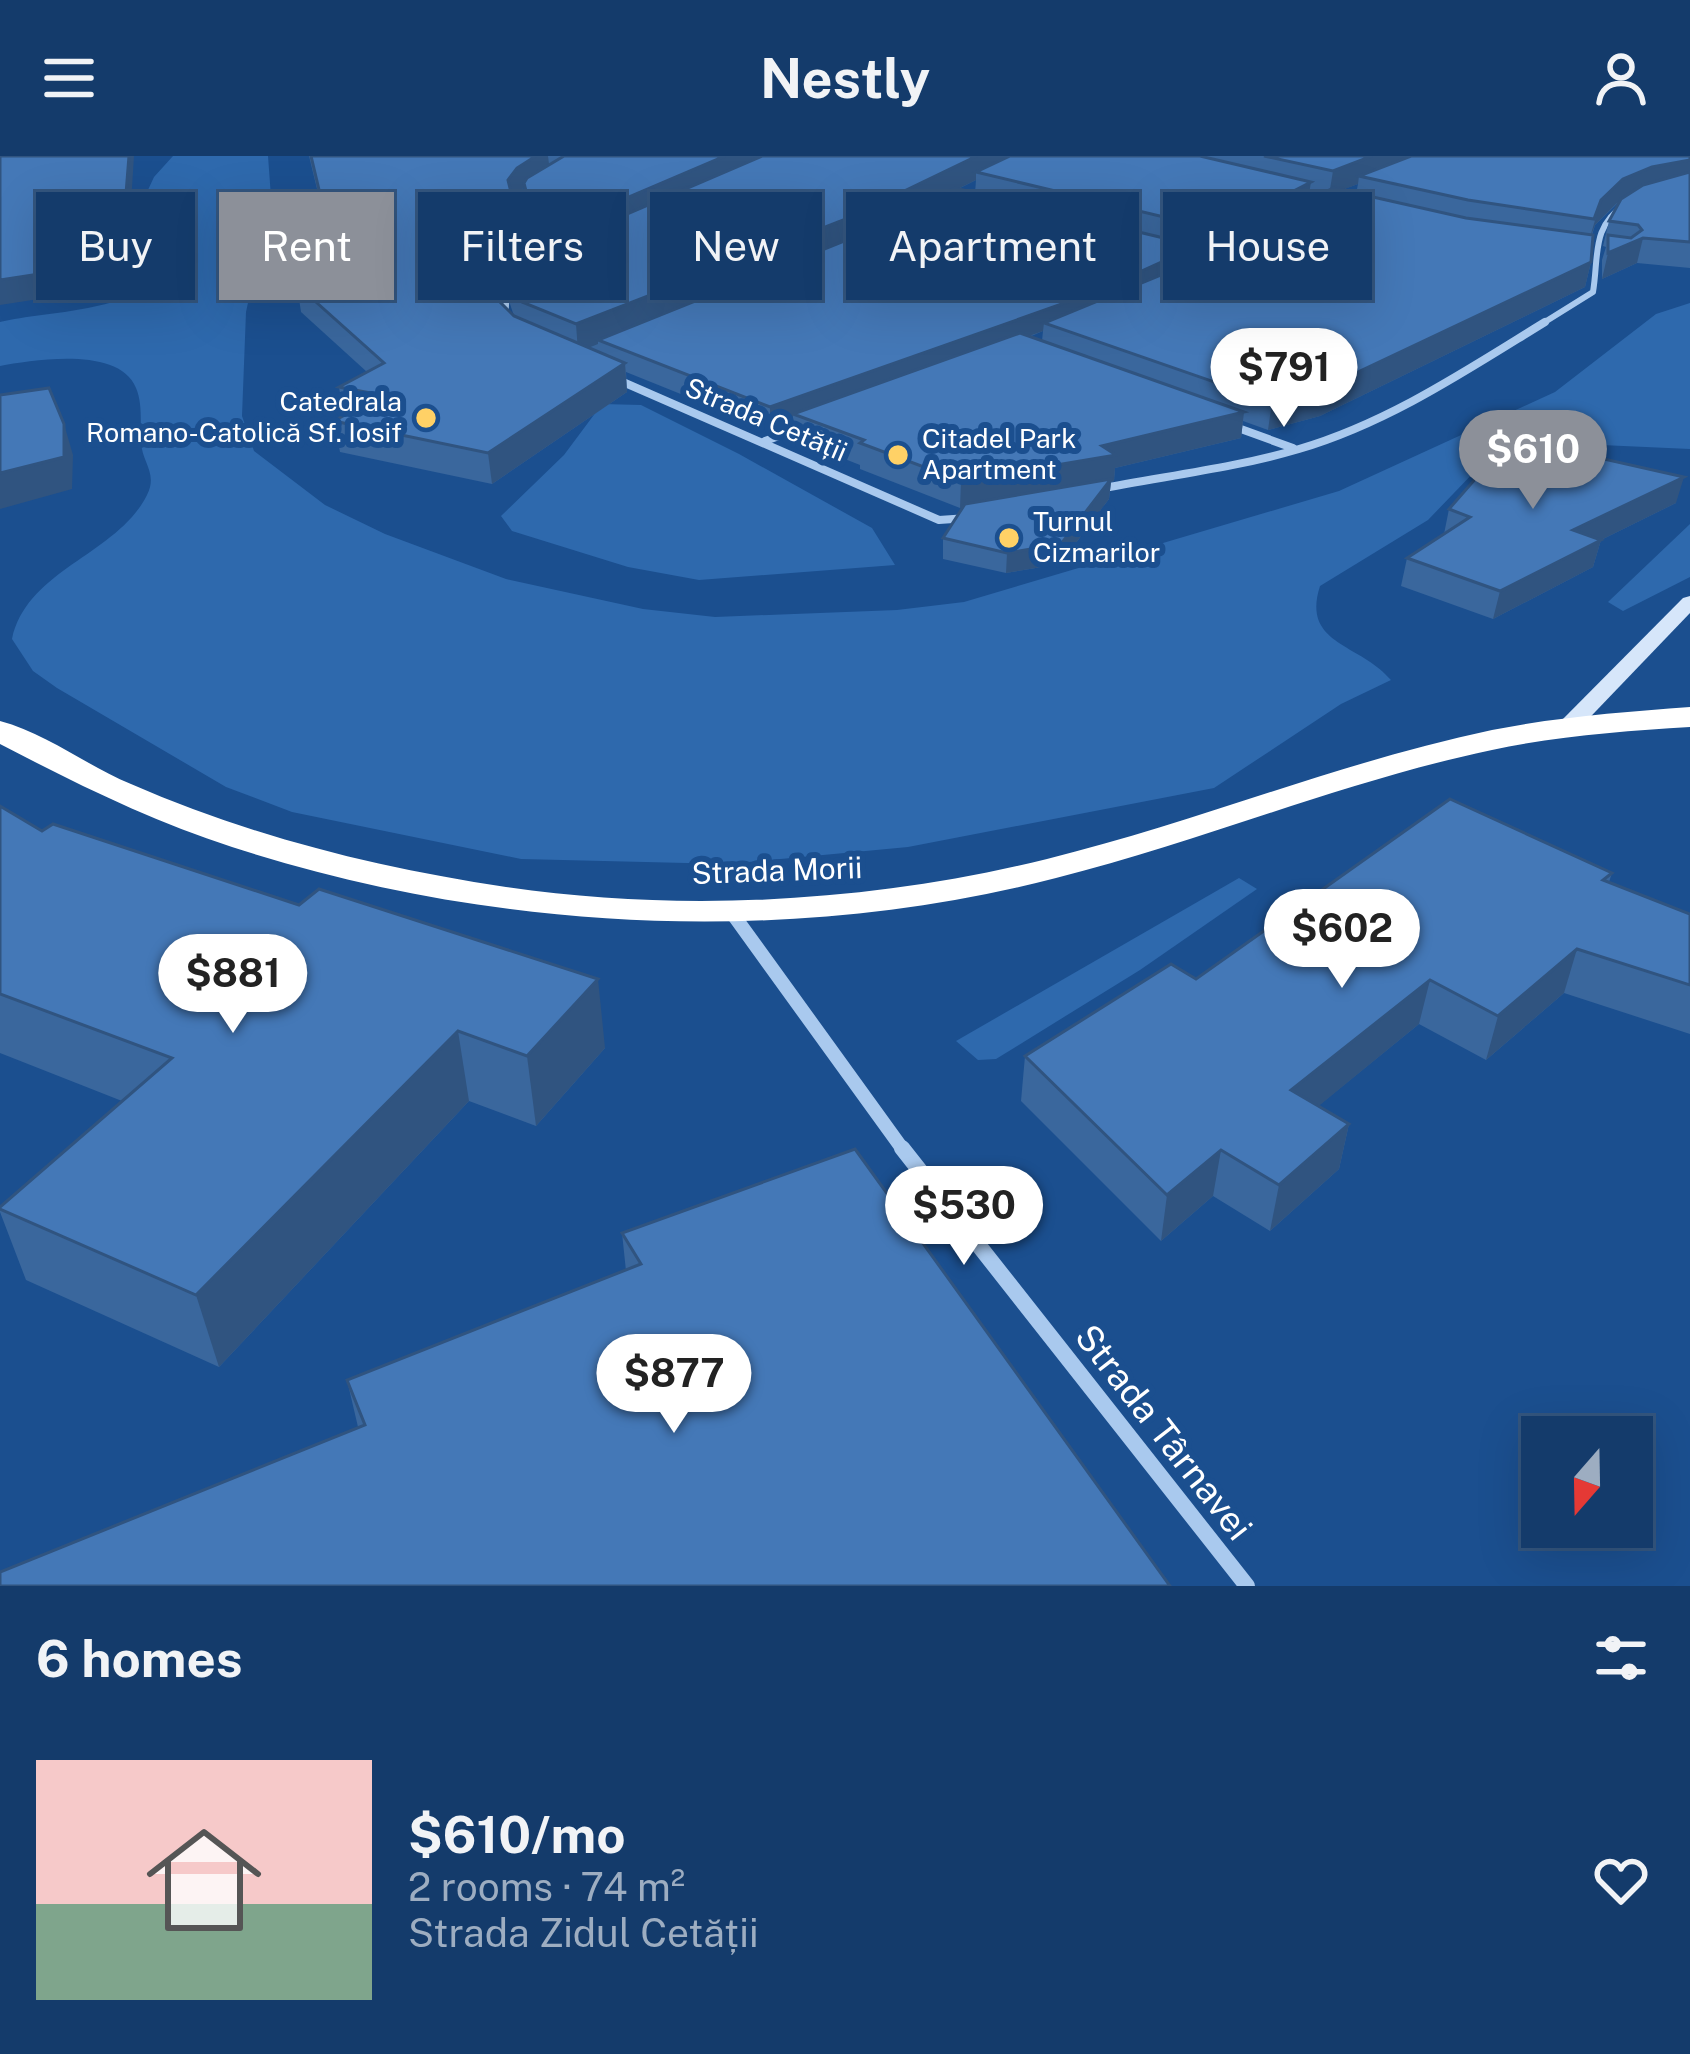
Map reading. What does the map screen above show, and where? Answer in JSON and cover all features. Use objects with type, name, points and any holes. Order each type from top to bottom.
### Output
[{"type":"highway","name":"Strada Morii","points":[[0,731],[61,766],[149,806],[251,840],[355,867],[559,903],[731,913],[842,907],[974,887],[1165,838],[1466,746],[1690,717]]},
{"type":"street","points":[[535,192],[553,177]]},
{"type":"street","points":[[1091,490],[1298,450],[1430,393],[1585,299],[1596,284],[1594,253],[1602,222],[1629,204]]},
{"type":"street","points":[[1571,250],[1610,254]]},
{"type":"street","points":[[502,300],[504,318],[512,331]]},
{"type":"street","name":"Strada Cetății","points":[[608,375],[939,520],[986,514]]},
{"type":"street","points":[[1210,418],[1298,450]]},
{"type":"street","points":[[764,440],[809,425]]},
{"type":"street","points":[[1565,730],[1690,602]]},
{"type":"street","name":"Strada Târnavei","points":[[731,913],[890,1133],[1247,1586]]},
{"type":"shaded area","points":[[173,156],[268,156],[271,192],[219,192],[219,300],[249,300],[242,416],[254,451],[325,505],[385,534],[506,579],[643,609],[715,617],[897,610],[964,602],[1339,491],[1555,392],[1656,314],[1690,303],[1690,449],[1579,444],[1501,458],[1479,467],[1428,520],[1320,586],[1316,605],[1326,632],[1391,680],[1341,704],[1214,788],[908,847],[728,864],[521,859],[292,812],[226,787],[57,688],[33,671],[12,639],[35,595],[133,516],[151,480],[142,449],[138,394],[127,375],[112,366],[74,359],[0,366],[0,322],[118,300],[195,300],[195,192],[147,192]]},
{"type":"shaded area","points":[[602,404],[641,405],[739,454],[872,528],[895,565],[699,580],[628,567],[512,531],[501,516],[564,455]]},
{"type":"shaded area","points":[[1690,524],[1690,577],[1623,611],[1608,602]]},
{"type":"shaded area","points":[[1239,878],[1257,889],[1140,970],[996,1059],[978,1060],[956,1041]]},
{"type":"building","points":[[0,156],[129,156],[126,192],[36,192],[36,275],[0,280]]},
{"type":"building","points":[[311,156],[536,156],[508,180],[511,192],[418,192],[418,300],[498,300],[514,316],[625,363],[488,453],[334,421],[381,395],[339,387],[384,363],[314,300],[394,300],[394,192],[320,192]]},
{"type":"building","points":[[564,156],[725,156],[626,198],[626,192],[526,192],[527,178]]},
{"type":"building","points":[[762,156],[977,156],[902,192],[846,192],[846,219],[822,228],[822,192],[678,192]]},
{"type":"building","points":[[1010,156],[1200,156],[1311,182],[1292,192],[1163,192],[1163,217],[1139,211],[1139,192],[1059,192],[976,172]]},
{"type":"building","points":[[1264,156],[1372,156],[1333,171]]},
{"type":"building","points":[[1411,156],[1690,156],[1690,160],[1652,167],[1623,179],[1601,200],[1594,219],[1468,200],[1359,176]]},
{"type":"building","points":[[1690,172],[1690,242],[1643,238],[1608,253],[1608,235],[1631,238],[1642,230],[1638,225],[1609,221],[1621,199],[1643,185]]},
{"type":"building","points":[[1372,197],[1466,218],[1593,235],[1591,262],[1324,388],[1272,402],[1044,323],[1100,300],[1139,300],[1139,284],[1163,274],[1163,300],[1372,300]]},
{"type":"building","points":[[650,204],[650,295],[576,324],[520,300],[626,300],[626,214]]},
{"type":"building","points":[[1139,232],[1163,238],[1163,261],[1139,272]]},
{"type":"building","points":[[846,240],[846,300],[1073,300],[770,407],[598,340],[698,300],[822,300],[822,250]]},
{"type":"building","points":[[1020,333],[1244,412],[1102,446],[1116,455],[961,481],[793,414]]},
{"type":"building","points":[[49,388],[64,424],[64,457],[0,473],[0,395]]},
{"type":"building","points":[[1511,438],[1684,477],[1573,530],[1601,540],[1500,591],[1407,558],[1470,517],[1449,509]]},
{"type":"building","points":[[1111,479],[1061,544],[1007,553],[943,538],[965,504]]},
{"type":"building","points":[[1450,799],[1612,873],[1603,880],[1690,914],[1690,985],[1577,949],[1498,1016],[1430,980],[1291,1090],[1349,1124],[1279,1185],[1221,1150],[1167,1195],[1025,1056],[1171,964],[1196,979]]},
{"type":"building","points":[[0,806],[42,831],[53,824],[299,905],[319,889],[598,979],[527,1056],[458,1031],[196,1295],[0,1209],[172,1058],[0,994]]},
{"type":"building","points":[[855,1149],[1170,1586],[0,1586],[0,1572],[365,1425],[347,1380],[641,1264],[622,1233]]},
{"type":"place","name":"Catedrala Romano-Catolică Sf. Iosif","points":[[426,418]]},
{"type":"place","name":"Citadel Park Apartment","points":[[898,455]]},
{"type":"place","name":"Turnul Cizmarilor","points":[[1009,538]]}]
